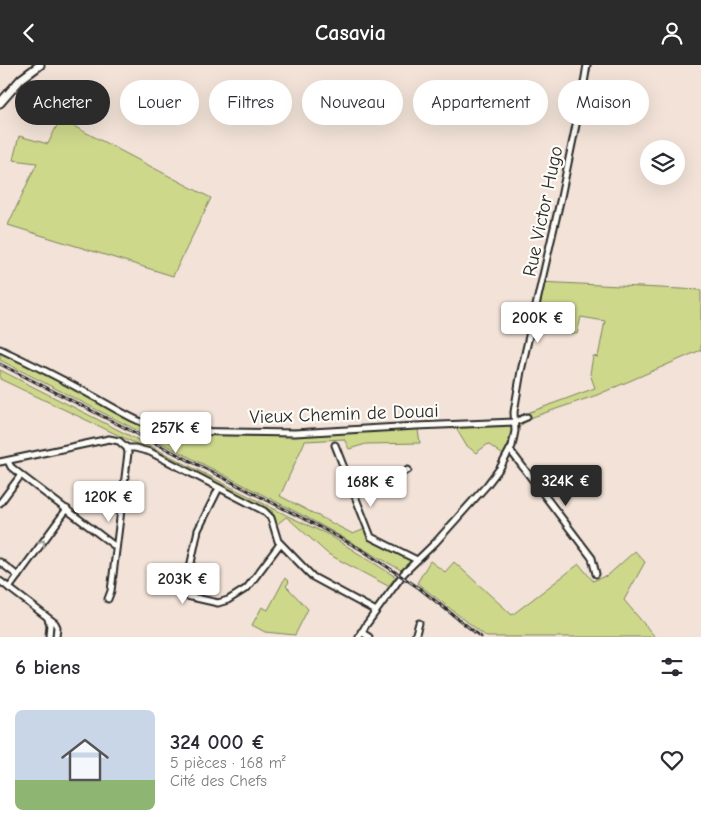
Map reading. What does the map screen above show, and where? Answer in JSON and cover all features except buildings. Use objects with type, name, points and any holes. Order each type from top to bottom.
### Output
[{"type":"street","points":[[0,103],[21,79],[40,65]]},
{"type":"street","name":"Rue Victor Hugo","points":[[360,635],[402,575],[435,543],[485,488],[500,468],[510,450],[514,439],[514,409],[521,371],[561,197],[587,65]]},
{"type":"street","name":"Vieux Chemin de Douai","points":[[0,349],[55,375],[149,425],[169,431],[296,433],[404,426],[515,422],[527,417]]},
{"type":"street","points":[[0,462],[109,439],[119,441],[127,448],[128,453],[111,591],[108,599]]},
{"type":"street","points":[[335,445],[371,537],[417,560]]},
{"type":"street","points":[[127,448],[136,448],[150,452],[266,513],[280,544],[316,579],[376,611]]},
{"type":"street","points":[[510,450],[592,558],[596,574]]},
{"type":"street","points":[[8,461],[11,467],[21,475],[116,547]]},
{"type":"street","points":[[353,492],[408,470]]},
{"type":"street","points":[[0,503],[21,475]]},
{"type":"street","points":[[219,488],[198,530],[185,591],[187,595],[218,603],[228,600],[247,588],[280,544]]},
{"type":"street","points":[[9,588],[67,509]]},
{"type":"street","points":[[0,562],[18,576]]},
{"type":"street","points":[[0,581],[57,625],[56,637]]},
{"type":"street","points":[[46,616],[50,624],[49,637]]},
{"type":"street","points":[[415,637],[419,623]]},
{"type":"street","points":[[360,635],[370,637]]},
{"type":"green space","points":[[57,125],[71,125],[211,198],[173,276],[8,225],[37,163],[13,160],[19,136],[48,144]]},
{"type":"green space","points":[[539,282],[701,290],[701,350],[597,395],[527,419],[511,437],[503,455],[488,444],[476,453],[466,445],[453,423],[506,421],[595,388],[590,374],[593,356],[598,357],[605,321],[581,317],[577,334],[528,326]]},
{"type":"green space","points":[[0,351],[60,380],[64,376],[126,412],[157,427],[179,430],[271,430],[417,424],[420,443],[366,444],[349,449],[344,439],[305,441],[280,496],[353,534],[365,529],[368,537],[412,560],[401,570],[308,518],[0,360]]},
{"type":"green space","points":[[0,370],[329,535],[396,577],[388,586],[328,554],[286,517],[276,525],[272,511],[0,379]]},
{"type":"green space","points":[[635,551],[645,562],[624,600],[655,637],[487,637],[417,583],[430,561],[445,572],[454,562],[512,615],[579,564],[593,581],[606,577]]},
{"type":"green space","points":[[285,578],[289,582],[286,586],[308,609],[295,635],[265,632],[252,625],[262,607],[268,610]]},
{"type":"railway","points":[[0,364],[362,550],[419,588],[481,637]]}]
